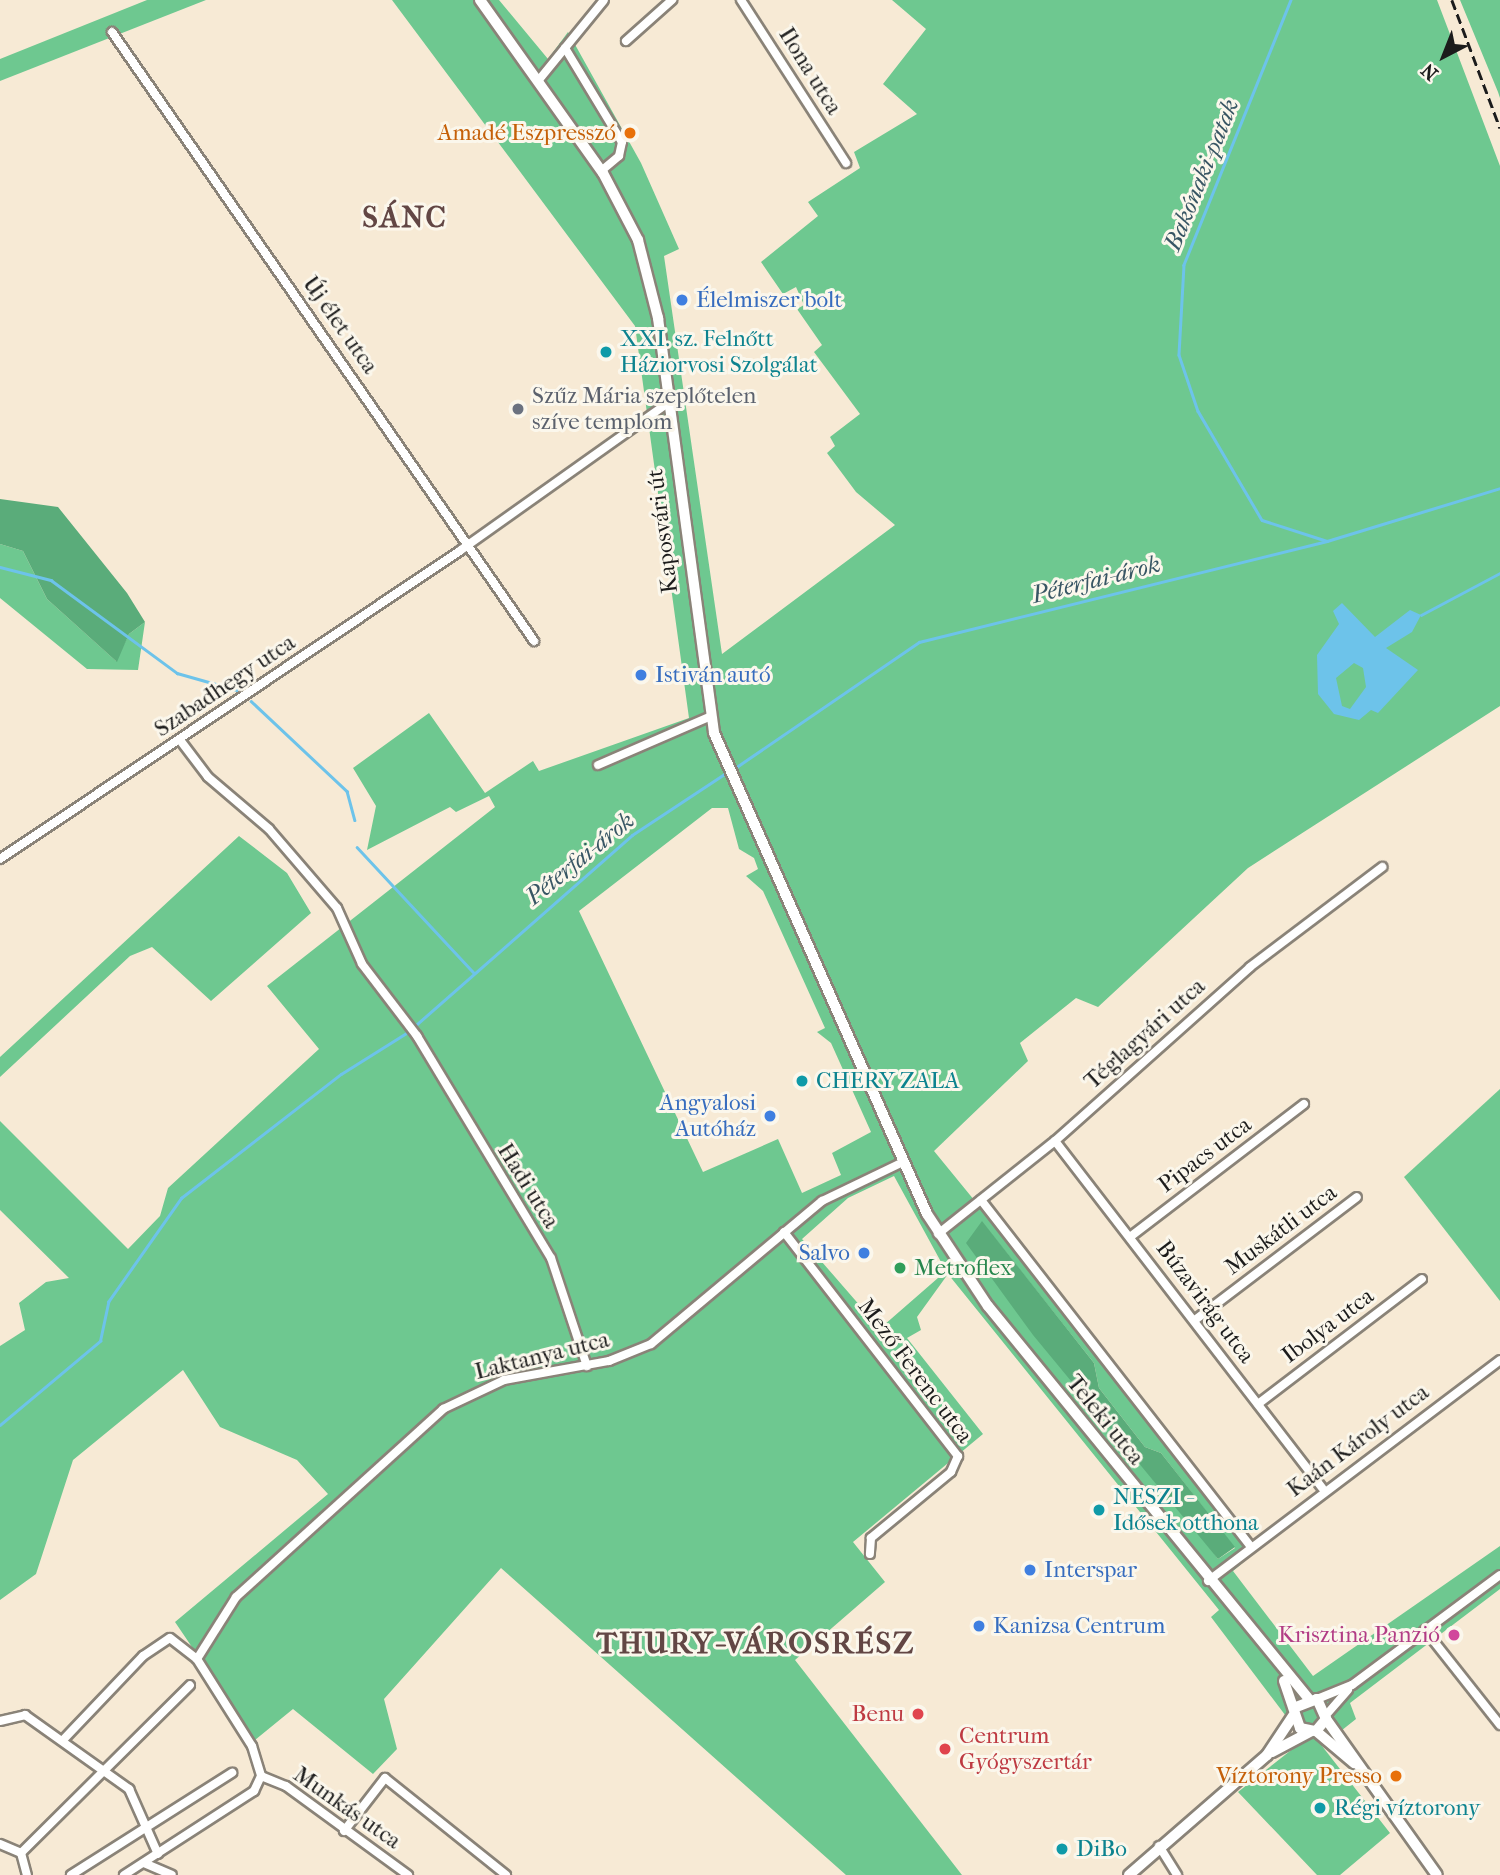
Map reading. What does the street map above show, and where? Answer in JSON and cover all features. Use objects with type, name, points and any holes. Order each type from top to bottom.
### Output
[{"type":"main road","name":"Kaposvári út","points":[[480,0],[601,171],[648,268],[669,402],[709,717],[729,774],[938,1234]]},
{"type":"main road","name":"Teleki utca","points":[[938,1234],[988,1307],[1272,1661],[1312,1698],[1327,1717]]},
{"type":"main road","name":"Teleki utca","points":[[1272,1661],[1294,1712]]},
{"type":"main road","points":[[1267,1755],[1294,1712],[1312,1698]]},
{"type":"main road","points":[[1294,1712],[1313,1731]]},
{"type":"main road","points":[[1129,1875],[1159,1846],[1267,1755],[1313,1731],[1327,1717]]},
{"type":"street","points":[[538,80],[604,0]]},
{"type":"street","points":[[626,41],[673,0]]},
{"type":"street","name":"Ilona utca","points":[[741,0],[846,163]]},
{"type":"street","name":"Új élet utca","points":[[112,32],[470,544],[534,641]]},
{"type":"street","points":[[565,48],[622,142],[619,156],[601,171]]},
{"type":"street","name":"Szabadhegy utca","points":[[0,859],[470,544],[669,402]]},
{"type":"street","points":[[598,765],[709,717]]},
{"type":"street","name":"Hadi utca","points":[[180,740],[208,777],[269,830],[323,890],[362,964],[417,1036],[555,1265],[587,1366]]},
{"type":"street","name":"Téglagyári utca","points":[[938,1234],[1055,1141],[1250,967],[1382,867]]},
{"type":"street","name":"Pipacs utca","points":[[1130,1237],[1304,1104]]},
{"type":"street","name":"Búzavirág utca","points":[[1055,1141],[1195,1320],[1322,1489]]},
{"type":"street","name":"Laktanya utca","points":[[197,1659],[236,1597],[443,1409],[504,1380],[587,1366],[650,1344],[832,1194],[903,1162]]},
{"type":"street","name":"Muskátli utca","points":[[1195,1320],[1357,1196]]},
{"type":"street","name":"Teleki utca","points":[[981,1200],[1251,1547]]},
{"type":"street","name":"Mező Ferenc utca","points":[[784,1232],[958,1457],[951,1472],[871,1538],[870,1554]]},
{"type":"street","name":"Ibolya utca","points":[[1258,1404],[1422,1279]]},
{"type":"street","name":"Kaán Károly utca","points":[[1208,1581],[1322,1489],[1500,1360]]},
{"type":"street","points":[[1437,1875],[1357,1766],[1327,1717],[1352,1685],[1500,1574]]},
{"type":"street","points":[[1425,1630],[1500,1725]]},
{"type":"street","points":[[63,1740],[161,1640],[183,1643],[197,1659],[252,1746],[261,1776],[254,1791],[124,1875]]},
{"type":"street","points":[[20,1853],[190,1685]]},
{"type":"street","points":[[1312,1698],[1352,1685]]},
{"type":"street","points":[[0,1721],[25,1715],[132,1792],[144,1829],[158,1854]]},
{"type":"street","points":[[1313,1731],[1357,1766]]},
{"type":"street","points":[[71,1875],[232,1773]]},
{"type":"street","name":"Munkás utca","points":[[261,1776],[286,1786],[344,1831],[408,1875]]},
{"type":"street","points":[[344,1831],[385,1778],[506,1875]]},
{"type":"street","points":[[0,1844],[20,1853],[27,1875]]},
{"type":"street","points":[[143,1863],[171,1874],[173,1845]]},
{"type":"street","points":[[1159,1846],[1177,1875]]},
{"type":"green space","points":[[147,0],[206,0],[0,81],[0,59]]},
{"type":"green space","points":[[392,0],[499,0],[548,59],[568,32],[641,163],[679,249],[664,256],[722,654],[895,525],[856,492],[827,453],[835,446],[830,437],[860,414],[814,352],[822,345],[797,309],[804,305],[796,287],[783,294],[761,262],[818,216],[808,202],[860,168],[854,152],[917,114],[883,84],[926,29],[892,0],[1437,0],[1500,166],[1500,706],[1248,868],[1098,1007],[1076,998],[1020,1043],[1028,1061],[934,1151],[1259,1549],[1233,1571],[1313,1676],[1500,1546],[1500,1589],[1350,1703],[1356,1719],[1322,1746],[1390,1833],[1340,1875],[1317,1875],[1238,1792],[1304,1740],[1211,1617],[1219,1610],[948,1274],[917,1317],[921,1330],[907,1338],[983,1434],[853,1542],[885,1582],[795,1660],[962,1875],[846,1875],[501,1568],[384,1699],[397,1749],[373,1774],[293,1709],[255,1740],[175,1622],[328,1494],[297,1460],[220,1427],[183,1370],[73,1460],[36,1574],[0,1600],[0,1346],[25,1330],[19,1303],[46,1282],[69,1278],[0,1210],[0,1121],[128,1249],[160,1216],[168,1188],[319,1049],[267,986],[495,807],[489,796],[456,812],[450,807],[367,850],[376,806],[353,768],[429,713],[485,793],[533,761],[539,771],[689,718],[635,326]],"holes":[[[712,808],[728,808],[739,849],[754,858],[758,869],[746,876],[763,891],[825,1028],[817,1032],[831,1043],[871,1132],[832,1153],[841,1175],[802,1193],[778,1139],[703,1172],[579,911]],[[894,1176],[946,1271],[876,1332],[875,1323],[802,1239],[848,1198]],[[982,1222],[1094,1363],[1099,1388],[1145,1447],[1161,1453],[1235,1548],[1218,1559]]]},
{"type":"green space","points":[[1460,0],[1500,0],[1500,98],[1498,92]]},
{"type":"green space","points":[[0,499],[58,507],[127,593],[145,622],[129,634],[117,662],[47,599],[23,551],[0,544]]},
{"type":"green space","points":[[0,544],[23,551],[47,599],[116,661],[129,634],[145,622],[138,670],[87,669],[0,598]]},
{"type":"green space","points":[[239,836],[287,873],[311,913],[211,1001],[152,947],[130,956],[0,1077],[0,1057]]},
{"type":"green space","points":[[1500,1089],[1500,1301],[1404,1177]]},
{"type":"green space","points":[[982,1221],[1094,1363],[1099,1388],[1145,1447],[1161,1453],[1235,1547],[1218,1559],[1033,1335],[966,1243]]},
{"type":"water","points":[[1342,603],[1375,637],[1410,610],[1421,615],[1412,632],[1386,648],[1418,670],[1378,713],[1371,710],[1359,720],[1334,714],[1318,694],[1317,655],[1339,624],[1333,611]],"holes":[[[1354,663],[1363,668],[1366,687],[1350,709],[1342,706],[1336,678]]]},
{"type":"waterway","name":"Bakónaki-patak","points":[[1291,0],[1184,265],[1179,355],[1198,411],[1262,520],[1327,541],[1500,488]]},
{"type":"waterway","name":"Péterfai-árok","points":[[735,768],[919,642],[1327,541]]},
{"type":"waterway","points":[[0,567],[51,580],[177,673],[237,690]]},
{"type":"waterway","points":[[1421,615],[1500,573]]},
{"type":"waterway","points":[[251,701],[347,791],[355,820]]},
{"type":"waterway","name":"Péterfai-árok","points":[[0,1425],[100,1341],[108,1302],[181,1198],[341,1074],[408,1032],[632,835],[729,771]]},
{"type":"waterway","points":[[357,847],[473,972]]},
{"type":"railway","points":[[1452,0],[1500,128]]},
{"type":"place","name":"Amadé Eszpresszó","points":[[630,133]]},
{"type":"place","name":"Élelmiszer bolt","points":[[682,300]]},
{"type":"place","name":"XXI. sz. Felnőtt Háziorvosi Szolgálat","points":[[606,352]]},
{"type":"place","name":"Szűz Mária szeplőtelen szíve templom","points":[[518,409]]},
{"type":"place","name":"Istiván autó","points":[[641,675]]},
{"type":"place","name":"CHERY ZALA","points":[[802,1081]]},
{"type":"place","name":"Angyalosi Autóház","points":[[770,1116]]},
{"type":"place","name":"Salvo","points":[[864,1253]]},
{"type":"place","name":"Metroflex","points":[[900,1268]]},
{"type":"place","name":"NESZI - Idősek otthona","points":[[1099,1510]]},
{"type":"place","name":"Interspar","points":[[1030,1570]]},
{"type":"place","name":"Kanizsa Centrum","points":[[979,1626]]},
{"type":"place","name":"Krisztina Panzió","points":[[1454,1635]]},
{"type":"place","name":"Benu","points":[[918,1714]]},
{"type":"place","name":"Centrum Gyógyszertár","points":[[945,1749]]},
{"type":"place","name":"Víztorony Presso","points":[[1396,1776]]},
{"type":"place","name":"Régi víztorony","points":[[1320,1808]]},
{"type":"place","name":"DiBo","points":[[1062,1849]]},
{"type":"district","name":"SÁNC","points":[[405,218]]},
{"type":"district","name":"THURY-VÁROSRÉSZ","points":[[756,1644]]}]
